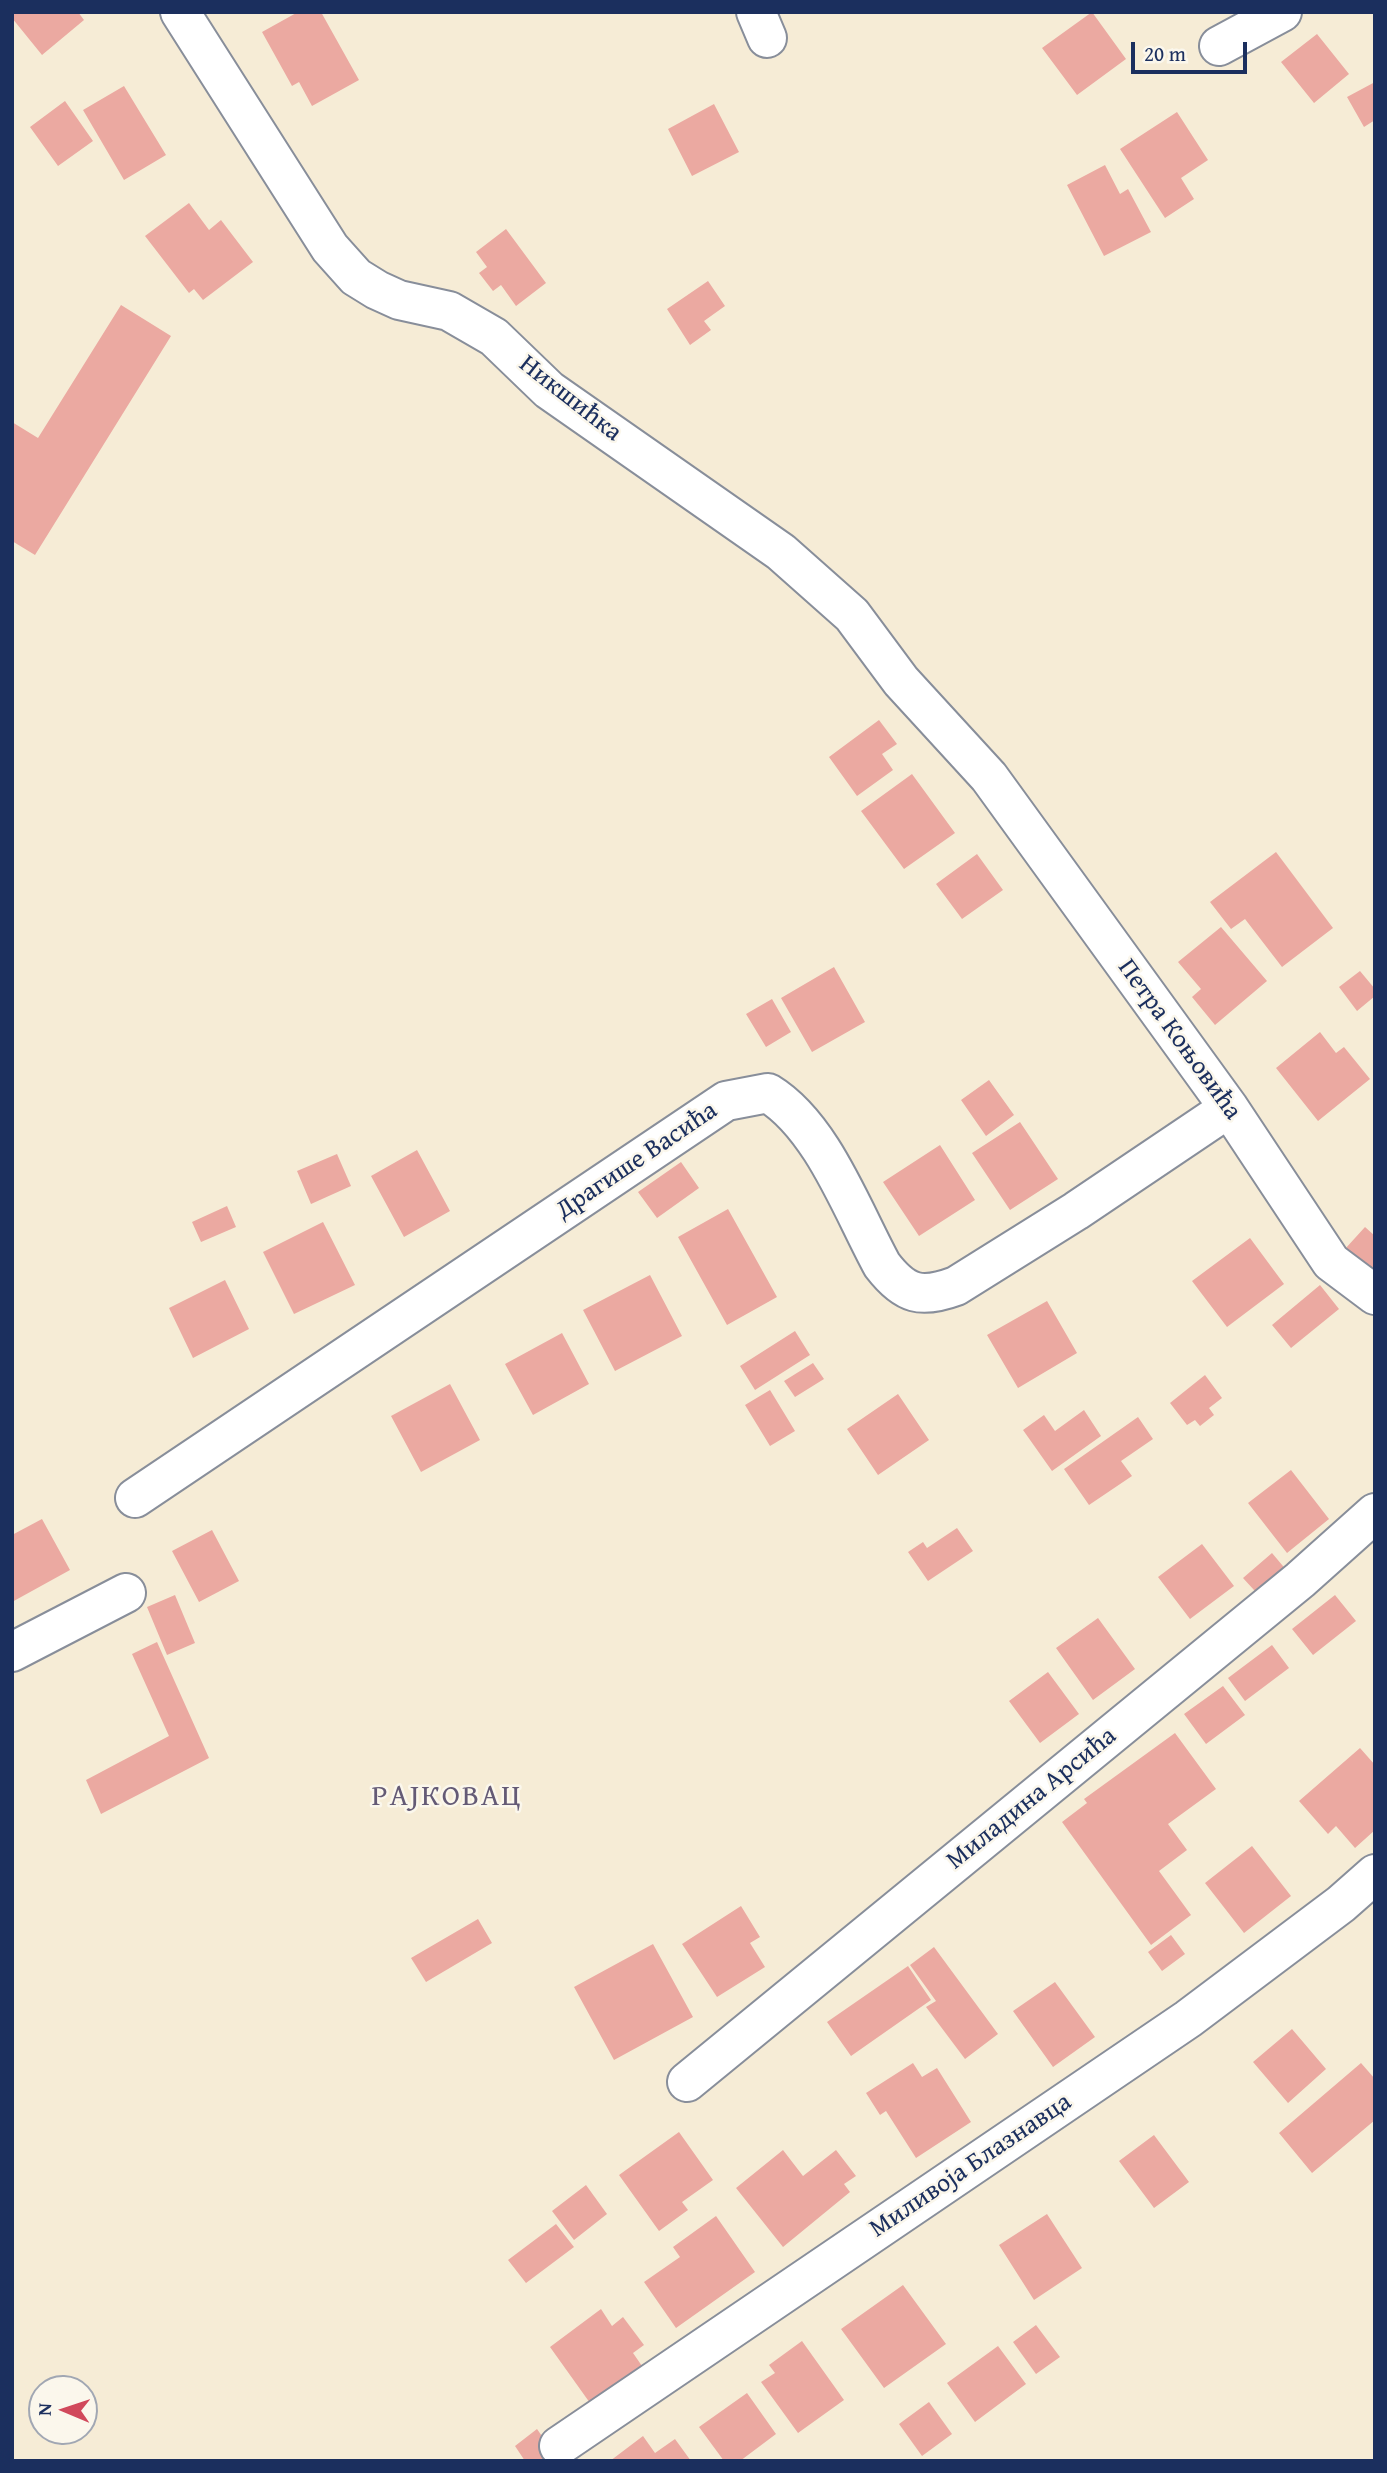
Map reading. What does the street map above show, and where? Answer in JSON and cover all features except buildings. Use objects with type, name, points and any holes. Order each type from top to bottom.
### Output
[{"type":"street","name":"Никшићка","points":[[180,12],[330,248],[349,270],[377,290],[399,300],[425,303],[472,323],[494,337],[549,390],[781,552],[852,615],[901,681],[989,778]]},
{"type":"street","points":[[1219,46],[1282,12]]},
{"type":"street","name":"Петра Коњовића","points":[[989,778],[1229,1108],[1331,1262],[1375,1295]]},
{"type":"street","name":"Драгише Васића","points":[[135,1498],[726,1101],[768,1093],[789,1106],[809,1128],[882,1265],[896,1283],[914,1292],[935,1294],[956,1286],[1076,1211],[1229,1108]]},
{"type":"street","name":"Миладина Арсића","points":[[687,2082],[1300,1580],[1375,1513]]},
{"type":"street","points":[[12,1652],[126,1593]]},
{"type":"street","name":"Миливоја Блазнавца","points":[[558,2446],[1188,2019],[1375,1874]]},
{"type":"district","name":"РАЈКОВАЦ","points":[[447,1797]]}]
